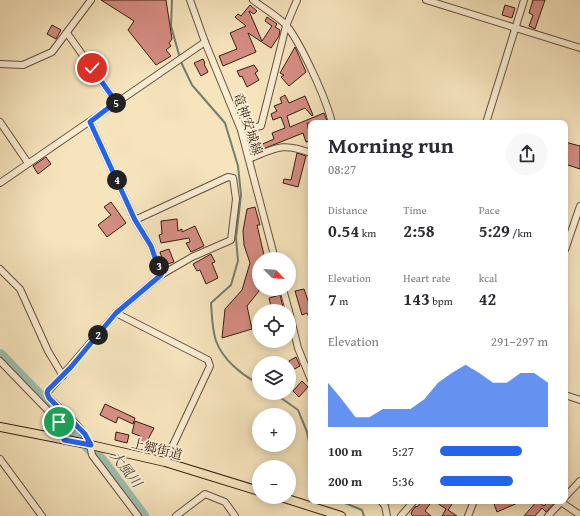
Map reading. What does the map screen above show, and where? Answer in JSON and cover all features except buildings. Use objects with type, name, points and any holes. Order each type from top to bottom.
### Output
[{"type":"main road","name":"上郷街道","points":[[0,427],[91,445],[165,462],[252,488]]},
{"type":"main road","points":[[296,502],[341,516]]},
{"type":"street","points":[[0,64],[23,65],[47,55],[56,48],[91,0]]},
{"type":"street","name":"竜神安城線","points":[[190,0],[205,42],[241,130],[273,252]]},
{"type":"street","points":[[253,0],[286,26],[303,55],[329,110],[331,120]]},
{"type":"street","points":[[241,130],[261,126],[286,26],[297,0]]},
{"type":"street","points":[[426,0],[580,48]]},
{"type":"street","points":[[487,120],[524,0]]},
{"type":"street","points":[[67,33],[116,102]]},
{"type":"street","points":[[0,183],[205,42]]},
{"type":"street","points":[[0,122],[28,163]]},
{"type":"street","points":[[90,122],[135,220],[151,246],[161,275]]},
{"type":"street","points":[[249,159],[281,146],[295,147],[308,152]]},
{"type":"street","points":[[135,220],[228,177],[233,178],[236,199],[232,238],[192,257],[161,275],[116,313],[47,393],[49,398],[85,434],[91,445],[92,455],[138,516]]},
{"type":"street","points":[[568,236],[580,206]]},
{"type":"street","points":[[0,269],[20,290],[48,351],[63,376]]},
{"type":"street","points":[[116,313],[208,360],[210,366],[165,462]]},
{"type":"street","points":[[296,340],[308,373]]},
{"type":"street","points":[[0,361],[59,422],[62,426],[64,440]]},
{"type":"street","points":[[568,396],[580,400]]},
{"type":"street","points":[[0,459],[42,516]]},
{"type":"street","points":[[568,493],[580,480]]},
{"type":"street","points":[[176,516],[205,494],[225,502],[235,516]]},
{"type":"street","points":[[383,504],[387,516]]},
{"type":"street","points":[[401,516],[411,504]]},
{"type":"street","points":[[468,516],[473,504]]},
{"type":"street","points":[[548,516],[558,504]]},
{"type":"street","points":[[567,504],[580,515]]},
{"type":"waterway","points":[[172,0],[171,26],[181,62],[192,85],[225,123],[238,166],[241,195],[236,238],[238,261],[231,285],[211,303],[212,322],[216,341],[223,354],[228,361],[252,380]]},
{"type":"waterway","name":"大風川","points":[[0,355],[102,461],[143,516]]},
{"type":"waterway","points":[[284,400],[298,410],[308,437]]},
{"type":"waterway","points":[[347,504],[362,510],[364,516]]},
{"type":"route","points":[[59,422],[62,426],[64,440],[91,445],[85,434],[49,398],[47,393],[48,390],[71,367],[116,313],[161,275],[151,246],[135,220],[90,122],[116,102],[92,68]]}]
